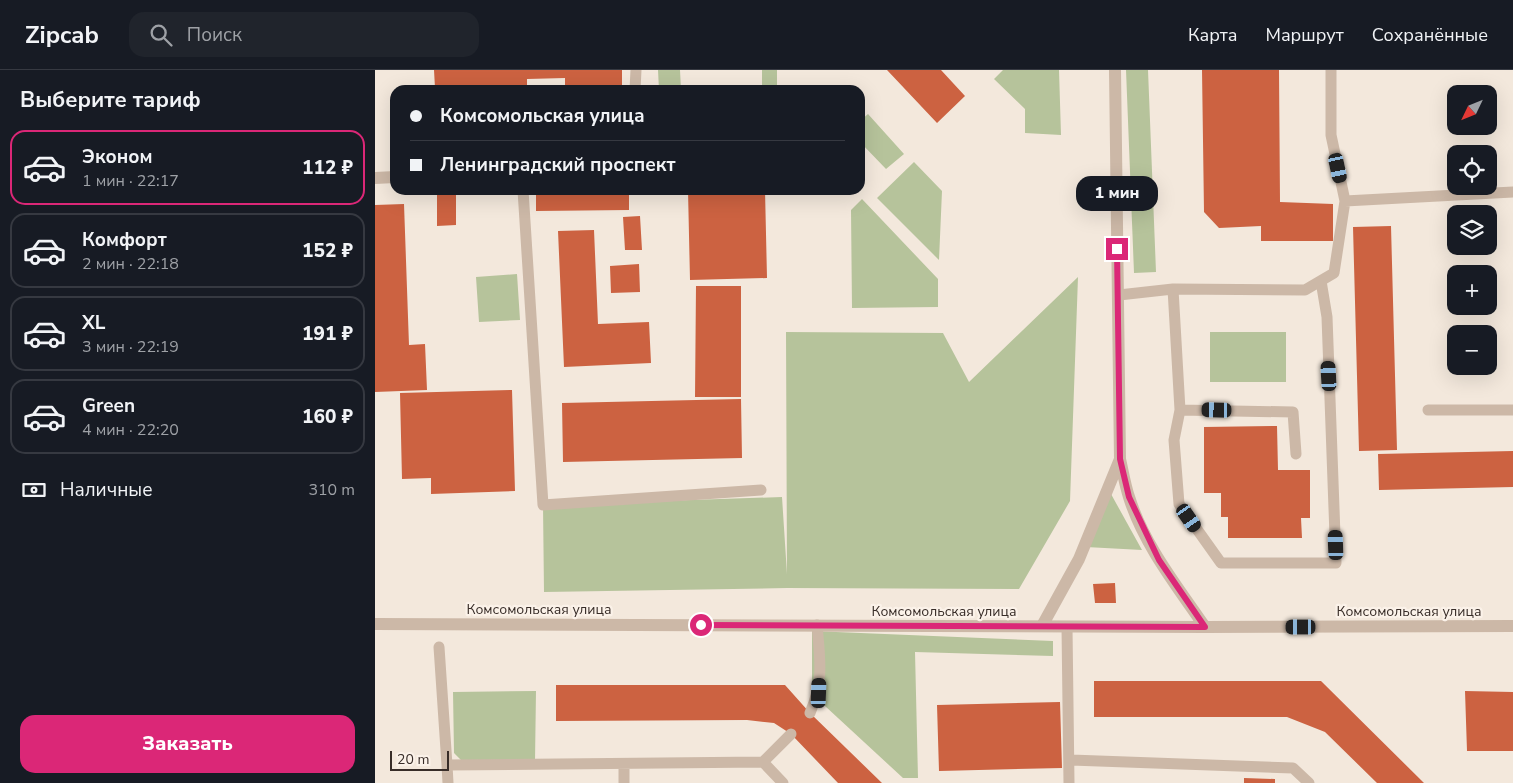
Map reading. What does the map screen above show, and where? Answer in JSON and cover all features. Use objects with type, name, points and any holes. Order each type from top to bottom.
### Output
[{"type":"street","points":[[1115,70],[1120,459],[1129,497],[1144,531],[1159,560],[1205,627]]},
{"type":"street","points":[[375,178],[390,177]]},
{"type":"street","points":[[1042,626],[1079,559],[1120,459]]},
{"type":"street","name":"Комсомольская улица","points":[[375,624],[1205,627],[1513,626]]},
{"type":"lane","points":[[635,85],[636,70]]},
{"type":"lane","points":[[1119,295],[1173,288],[1305,290],[1334,273],[1345,201],[1331,136],[1331,70]]},
{"type":"lane","points":[[1345,201],[1513,192]]},
{"type":"lane","points":[[523,195],[543,505],[761,490]]},
{"type":"lane","points":[[1173,288],[1180,410],[1174,440],[1179,504],[1221,563],[1336,563],[1327,317],[1321,281]]},
{"type":"lane","points":[[1180,410],[1293,412],[1296,454]]},
{"type":"lane","points":[[1428,410],[1513,410]]},
{"type":"lane","points":[[810,713],[819,693],[820,662],[817,625]]},
{"type":"lane","points":[[1067,626],[1071,760],[1069,783]]},
{"type":"lane","points":[[439,647],[449,783]]},
{"type":"lane","points":[[447,765],[763,762],[791,734]]},
{"type":"lane","points":[[1071,760],[1293,768],[1309,783]]},
{"type":"lane","points":[[763,762],[783,783]]},
{"type":"lane","points":[[624,764],[624,783]]},
{"type":"green space","points":[[658,70],[680,70],[681,85],[659,85]]},
{"type":"green space","points":[[762,70],[777,70],[777,85],[762,85]]},
{"type":"green space","points":[[1003,70],[1059,70],[1061,135],[1025,133],[1025,109],[994,79]]},
{"type":"green space","points":[[1126,70],[1148,70],[1156,272],[1134,273]]},
{"type":"green space","points":[[868,114],[904,154],[886,169],[865,147],[865,117]]},
{"type":"green space","points":[[914,162],[942,191],[939,260],[877,198]]},
{"type":"green space","points":[[862,199],[938,279],[938,307],[852,308],[851,210]]},
{"type":"green space","points":[[517,274],[520,320],[479,322],[476,277]]},
{"type":"green space","points":[[1078,277],[1070,501],[1019,589],[787,588],[544,592],[543,505],[782,497],[787,574],[786,332],[943,333],[969,382]]},
{"type":"green space","points":[[1210,332],[1286,332],[1286,382],[1210,382]]},
{"type":"green space","points":[[1111,494],[1142,550],[1086,547]]},
{"type":"green space","points":[[812,631],[1053,641],[1053,656],[915,652],[918,778],[903,778],[812,694]]},
{"type":"green space","points":[[536,691],[535,761],[463,762],[454,753],[453,692]]},
{"type":"building","points":[[434,70],[622,70],[622,85],[565,85],[565,78],[527,79],[527,85],[435,85]]},
{"type":"building","points":[[887,70],[941,70],[965,96],[937,123]]},
{"type":"building","points":[[1202,70],[1279,70],[1280,202],[1333,204],[1333,241],[1261,241],[1261,226],[1219,228],[1204,212]]},
{"type":"building","points":[[437,195],[456,195],[456,225],[437,226]]},
{"type":"building","points":[[536,195],[629,195],[629,210],[536,211]]},
{"type":"building","points":[[688,195],[765,195],[767,278],[690,280]]},
{"type":"building","points":[[404,204],[409,345],[425,344],[427,390],[375,392],[375,205]]},
{"type":"building","points":[[640,216],[642,250],[625,250],[623,217]]},
{"type":"building","points":[[1391,226],[1397,450],[1359,451],[1353,227]]},
{"type":"building","points":[[594,230],[598,324],[649,322],[651,363],[564,367],[558,231]]},
{"type":"building","points":[[639,264],[640,292],[611,293],[610,266]]},
{"type":"building","points":[[696,286],[741,286],[741,397],[695,397]]},
{"type":"building","points":[[512,390],[515,491],[431,494],[431,478],[402,479],[400,393]]},
{"type":"building","points":[[741,399],[742,458],[563,462],[562,403]]},
{"type":"building","points":[[1277,426],[1278,470],[1310,470],[1310,518],[1301,518],[1302,538],[1228,538],[1228,517],[1221,517],[1221,493],[1204,493],[1204,427]]},
{"type":"building","points":[[1513,451],[1513,487],[1379,490],[1378,454]]},
{"type":"building","points":[[1115,583],[1116,603],[1095,603],[1093,584]]},
{"type":"building","points":[[1094,681],[1321,681],[1424,783],[1377,783],[1325,732],[1287,717],[1094,717]]},
{"type":"building","points":[[556,685],[785,685],[810,713],[882,783],[838,783],[791,734],[774,723],[747,720],[556,721]]},
{"type":"building","points":[[1465,691],[1513,692],[1513,751],[1467,751]]},
{"type":"building","points":[[1060,702],[1062,768],[939,771],[937,705]]},
{"type":"building","points":[[1244,778],[1275,779],[1275,783],[1244,783]]},
{"type":"route","points":[[701,625],[1205,627],[1159,560],[1144,531],[1129,497],[1120,459],[1117,249]]}]
